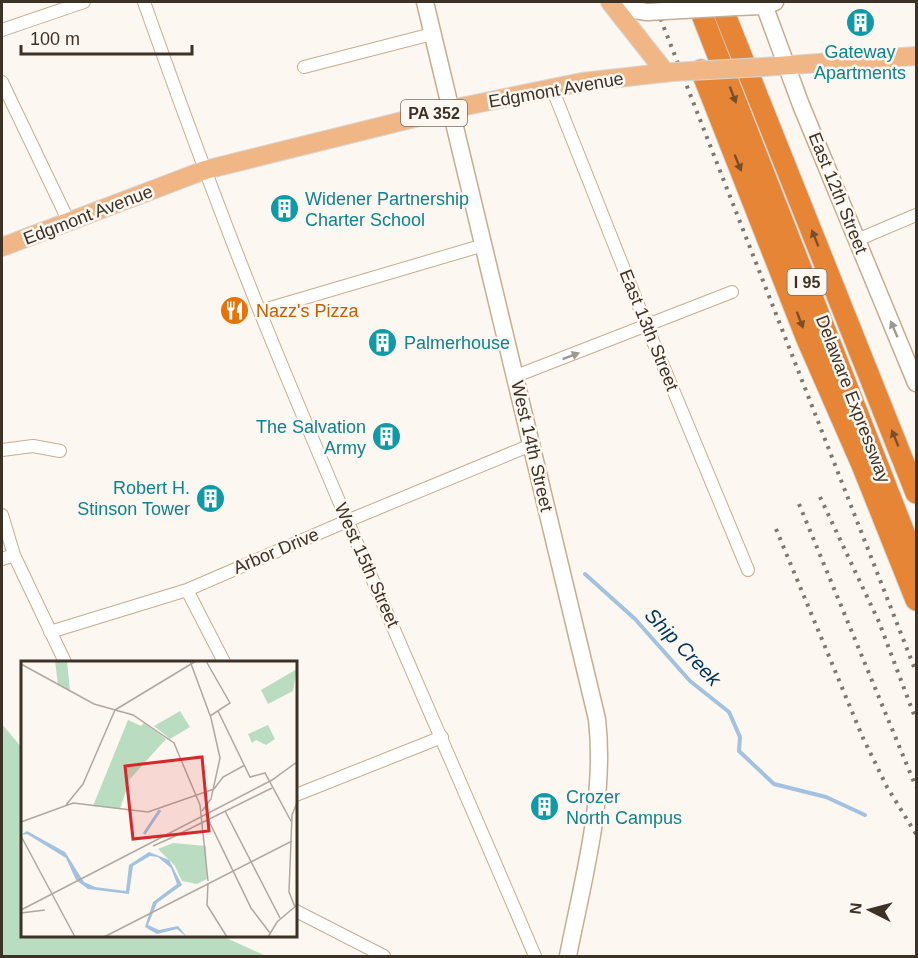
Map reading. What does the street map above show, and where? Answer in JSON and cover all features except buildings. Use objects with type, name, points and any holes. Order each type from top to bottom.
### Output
[{"type":"highway","name":"Delaware Expressway","points":[[697,2],[916,562]]},
{"type":"highway","name":"Delaware Expressway","points":[[728,4],[916,493]]},
{"type":"highway","points":[[701,70],[806,337],[916,600]]},
{"type":"main road","name":"West 14th Street","points":[[425,2],[596,708],[600,758],[595,812],[568,957]]},
{"type":"main road","points":[[613,4],[647,12],[728,4],[767,3]]},
{"type":"main road","name":"East 12th Street","points":[[767,3],[787,66],[916,383]]},
{"type":"main road","points":[[613,4],[669,72]]},
{"type":"main road","name":"Edgmont Avenue","points":[[2,248],[205,170],[451,109],[582,82],[669,72],[916,56]]},
{"type":"street","points":[[2,30],[84,2]]},
{"type":"street","name":"West 15th Street","points":[[144,2],[205,170],[260,311],[347,520],[535,957]]},
{"type":"street","points":[[304,67],[432,34]]},
{"type":"street","points":[[2,82],[69,222]]},
{"type":"street","name":"East 13th Street","points":[[552,88],[647,327],[748,570]]},
{"type":"street","points":[[857,240],[916,215]]},
{"type":"street","points":[[260,311],[484,245]]},
{"type":"street","points":[[516,376],[647,327],[732,292]]},
{"type":"street","name":"Arbor Drive","points":[[50,632],[187,590],[347,520],[531,445]]},
{"type":"street","points":[[2,450],[33,446],[60,451]]},
{"type":"street","points":[[2,515],[8,557],[64,661]]},
{"type":"street","points":[[187,590],[223,661]]},
{"type":"street","points":[[297,795],[442,737]]},
{"type":"street","points":[[297,912],[384,957]]},
{"type":"green space","points":[[2,724],[21,747],[21,937],[224,937],[266,956],[2,956]]},
{"type":"waterway","name":"Ship Creek","points":[[585,574],[635,619],[690,681],[729,712],[740,737],[739,751],[774,784],[826,797],[865,815]]},
{"type":"railway","points":[[654,2],[916,672]]},
{"type":"railway","points":[[820,497],[879,622],[916,720]]},
{"type":"railway","points":[[799,504],[916,787]]},
{"type":"railway","points":[[776,529],[863,738],[887,787],[916,834]]},
{"type":"place","name":"Gateway Apartments","points":[[860,23]]},
{"type":"place","name":"Widener Partnership Charter School","points":[[284,209]]},
{"type":"place","name":"Nazz's Pizza","points":[[235,311]]},
{"type":"place","name":"Palmerhouse","points":[[383,343]]},
{"type":"place","name":"The Salvation Army","points":[[387,437]]},
{"type":"place","name":"Robert H. Stinson Tower","points":[[211,498]]},
{"type":"place","name":"Crozer North Campus","points":[[545,807]]}]
